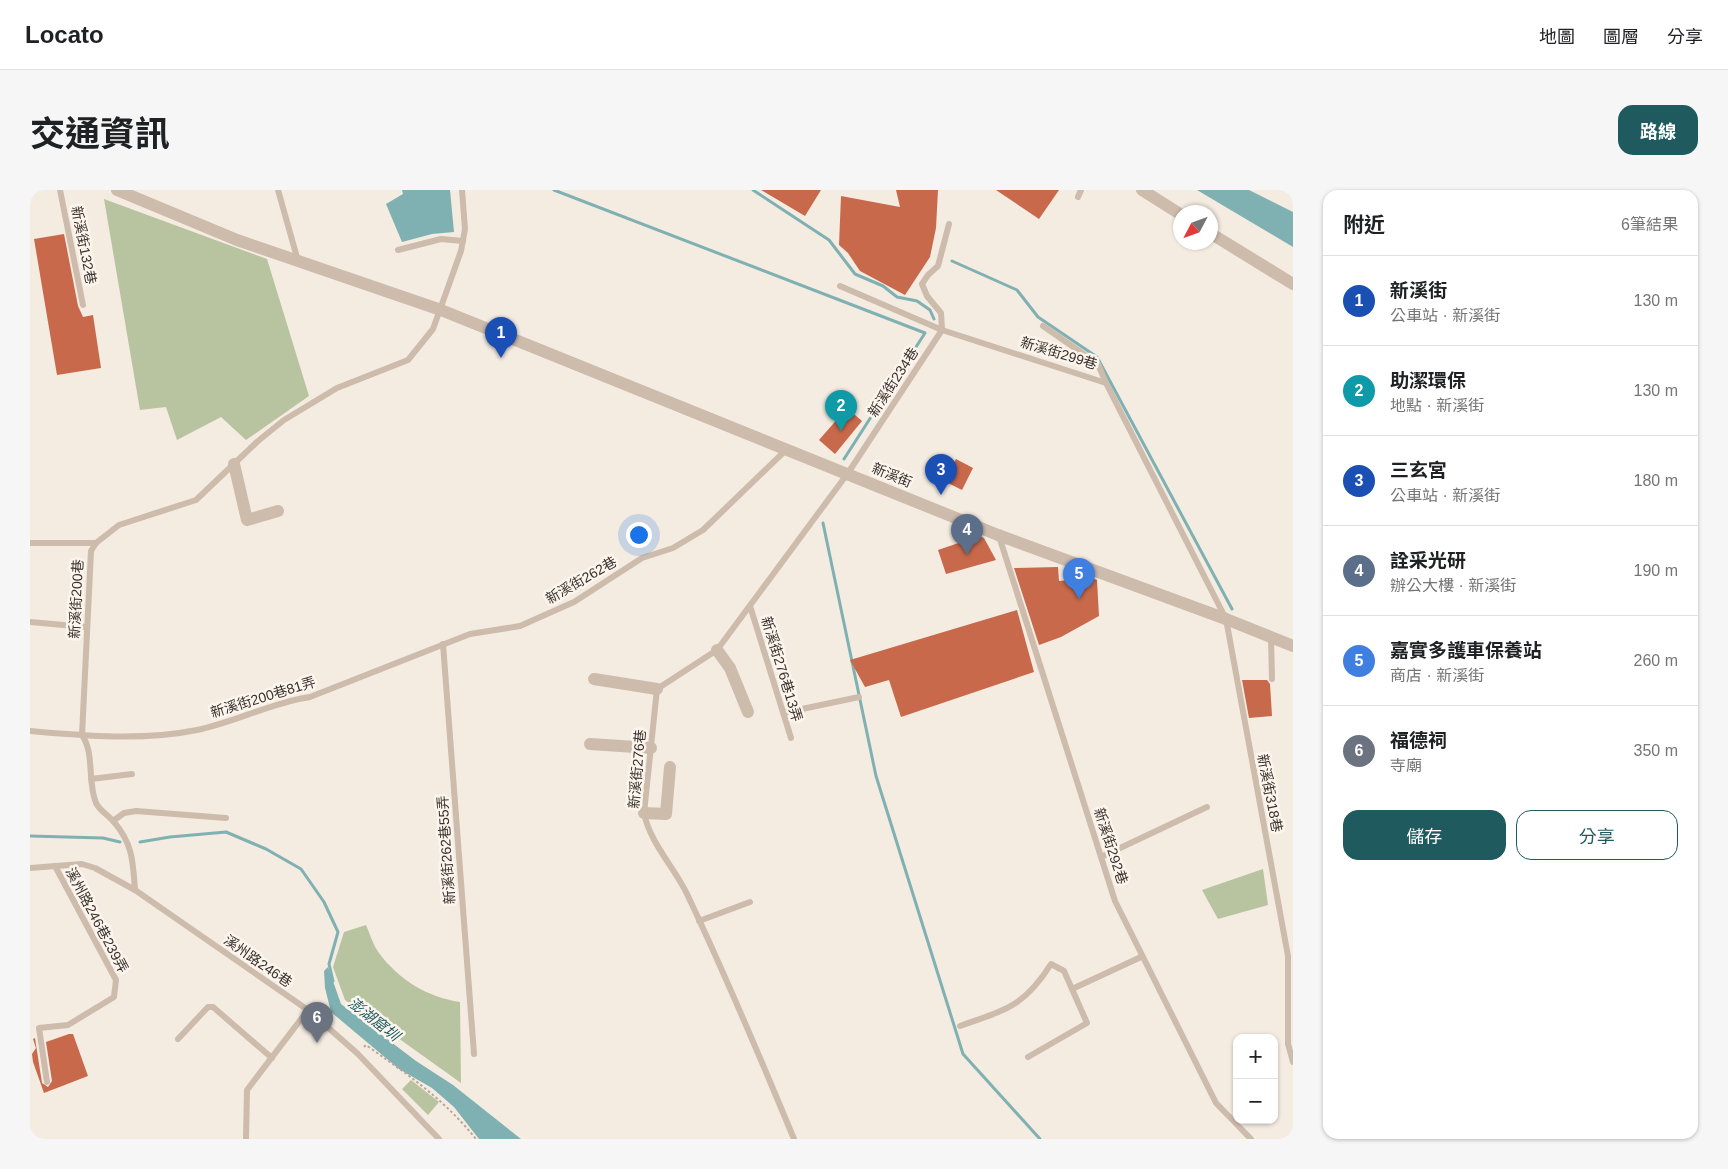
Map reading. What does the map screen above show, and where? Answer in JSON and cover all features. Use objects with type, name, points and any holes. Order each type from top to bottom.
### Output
[{"type":"street","name":"新溪街","points":[[117,190],[237,240],[441,310],[998,535],[1226,619],[1293,646]]},
{"type":"street","points":[[1142,190],[1173,210]]},
{"type":"street","points":[[1218,238],[1293,284]]},
{"type":"street","points":[[234,464],[247,520],[278,511]]},
{"type":"street","points":[[717,650],[730,668],[748,712]]},
{"type":"street","points":[[594,679],[657,689]]},
{"type":"street","points":[[590,744],[651,748]]},
{"type":"street","points":[[644,813],[666,814],[670,767]]},
{"type":"lane","name":"新溪街132巷","points":[[60,190],[83,305]]},
{"type":"lane","points":[[278,190],[298,261]]},
{"type":"lane","name":"新溪街200巷","points":[[135,890],[132,854],[126,837],[96,804],[87,743],[82,735],[91,551],[96,543],[119,525],[196,500],[284,420],[337,388],[408,360],[421,347],[433,329],[463,241],[465,229],[462,190]]},
{"type":"lane","points":[[1078,197],[1081,190]]},
{"type":"lane","points":[[942,330],[941,313],[928,296],[922,284],[938,266],[948,224]]},
{"type":"lane","points":[[398,250],[440,239],[463,241]]},
{"type":"lane","name":"新溪街299巷","points":[[840,286],[942,330],[1106,383],[1226,619]]},
{"type":"lane","points":[[1043,326],[1098,364],[1106,383]]},
{"type":"lane","name":"新溪街234巷","points":[[848,473],[942,330]]},
{"type":"lane","name":"新溪街262巷","points":[[443,644],[470,634],[520,626],[574,602],[642,558],[673,548],[703,530],[786,450]]},
{"type":"lane","points":[[657,689],[717,650],[848,473]]},
{"type":"lane","name":"新溪街292巷","points":[[998,535],[1115,901],[1216,1103],[1252,1139]]},
{"type":"lane","points":[[30,543],[96,543]]},
{"type":"lane","name":"新溪街276巷13弄","points":[[750,606],[791,738]]},
{"type":"lane","name":"新溪街318巷","points":[[1226,619],[1288,956],[1291,1026],[1288,1044],[1293,1062]]},
{"type":"lane","points":[[30,622],[86,627]]},
{"type":"lane","points":[[1271,637],[1272,679]]},
{"type":"lane","name":"新溪街200巷81弄","points":[[30,731],[82,735],[153,736],[198,730],[284,701],[310,697],[443,644]]},
{"type":"lane","name":"新溪街262巷55弄","points":[[443,644],[474,1054]]},
{"type":"lane","name":"新溪街276巷","points":[[657,689],[644,813],[647,827],[686,892],[718,959],[794,1139]]},
{"type":"lane","points":[[782,712],[859,697]]},
{"type":"lane","points":[[91,779],[132,774]]},
{"type":"lane","points":[[1101,857],[1207,807]]},
{"type":"lane","points":[[113,822],[124,813],[136,811],[226,818]]},
{"type":"lane","name":"溪州路246巷","points":[[30,868],[82,864],[95,868],[135,890],[308,1010],[358,1054],[439,1139]]},
{"type":"lane","name":"溪州路246巷239弄","points":[[47,1082],[39,1028],[68,1025],[114,997],[116,980],[55,866]]},
{"type":"lane","points":[[699,921],[750,902]]},
{"type":"lane","points":[[1072,989],[1141,956]]},
{"type":"lane","points":[[960,1026],[1010,1009],[1038,985],[1051,964],[1064,971],[1087,1023],[1028,1057]]},
{"type":"lane","points":[[178,1039],[208,1007],[213,1006],[272,1058]]},
{"type":"lane","points":[[246,1139],[247,1090],[308,1010]]},
{"type":"path","points":[[358,1054],[366,1045],[434,1093],[456,1114],[476,1139]]},
{"type":"green space","points":[[104,199],[267,259],[309,396],[246,440],[221,417],[177,440],[166,407],[140,410]]},
{"type":"green space","points":[[1263,869],[1268,905],[1218,919],[1202,890]]},
{"type":"green space","points":[[366,925],[379,953],[395,971],[425,991],[448,1000],[460,1002],[461,1083],[345,1000],[333,967],[344,932]]},
{"type":"green space","points":[[411,1080],[439,1102],[428,1115],[402,1089]]},
{"type":"water","points":[[402,190],[450,190],[454,232],[432,234],[402,242],[386,204],[403,194]]},
{"type":"water","points":[[1197,190],[1249,190],[1293,212],[1293,247]]},
{"type":"water","points":[[328,967],[341,1004],[416,1061],[453,1085],[521,1139],[479,1139],[454,1107],[432,1088],[399,1069],[331,1012],[325,988],[324,971]]},
{"type":"building","points":[[761,190],[821,190],[805,216]]},
{"type":"building","points":[[896,190],[938,190],[936,228],[930,257],[905,295],[860,271],[848,253],[839,245],[841,196],[900,207]]},
{"type":"building","points":[[996,190],[1059,190],[1039,219]]},
{"type":"building","points":[[64,234],[78,306],[83,317],[93,315],[101,368],[57,375],[34,239]]},
{"type":"building","points":[[847,408],[862,421],[835,454],[819,440]]},
{"type":"building","points":[[956,459],[973,468],[962,490],[944,481]]},
{"type":"building","points":[[979,536],[984,538],[996,560],[946,574],[938,550]]},
{"type":"building","points":[[1058,567],[1059,581],[1092,578],[1097,580],[1099,616],[1061,637],[1039,645],[1014,568]]},
{"type":"building","points":[[1017,610],[1034,672],[901,717],[889,680],[865,687],[850,660]]},
{"type":"building","points":[[1242,680],[1267,680],[1270,684],[1272,716],[1249,718]]},
{"type":"building","points":[[73,1034],[88,1076],[44,1093],[33,1062],[32,1054],[36,1048],[33,1039],[35,1038],[42,1083],[48,1087],[52,1081],[46,1042]]},
{"type":"waterway","points":[[554,190],[925,333],[844,459]]},
{"type":"waterway","points":[[753,190],[829,240],[855,274],[883,286],[897,297],[917,301],[930,310],[934,319]]},
{"type":"waterway","points":[[952,261],[1017,290],[1038,317],[1097,357],[1232,609]]},
{"type":"waterway","points":[[823,523],[876,776],[963,1054],[1040,1139]]},
{"type":"waterway","name":"澎湖窟圳","points":[[140,842],[170,837],[226,832],[266,849],[301,869],[324,902],[338,932],[329,964],[333,981]]},
{"type":"waterway","name":"澎湖窟圳","points":[[30,836],[103,838],[120,842]]},
{"type":"place","name":"新溪街","points":[[501,358]]},
{"type":"place","name":"助潔環保","points":[[841,431]]},
{"type":"place","name":"三玄宮","points":[[941,495]]},
{"type":"place","name":"詮采光研","points":[[967,555]]},
{"type":"place","name":"嘉實多護車保養站","points":[[1079,599]]},
{"type":"place","name":"福德祠","points":[[317,1043]]}]
